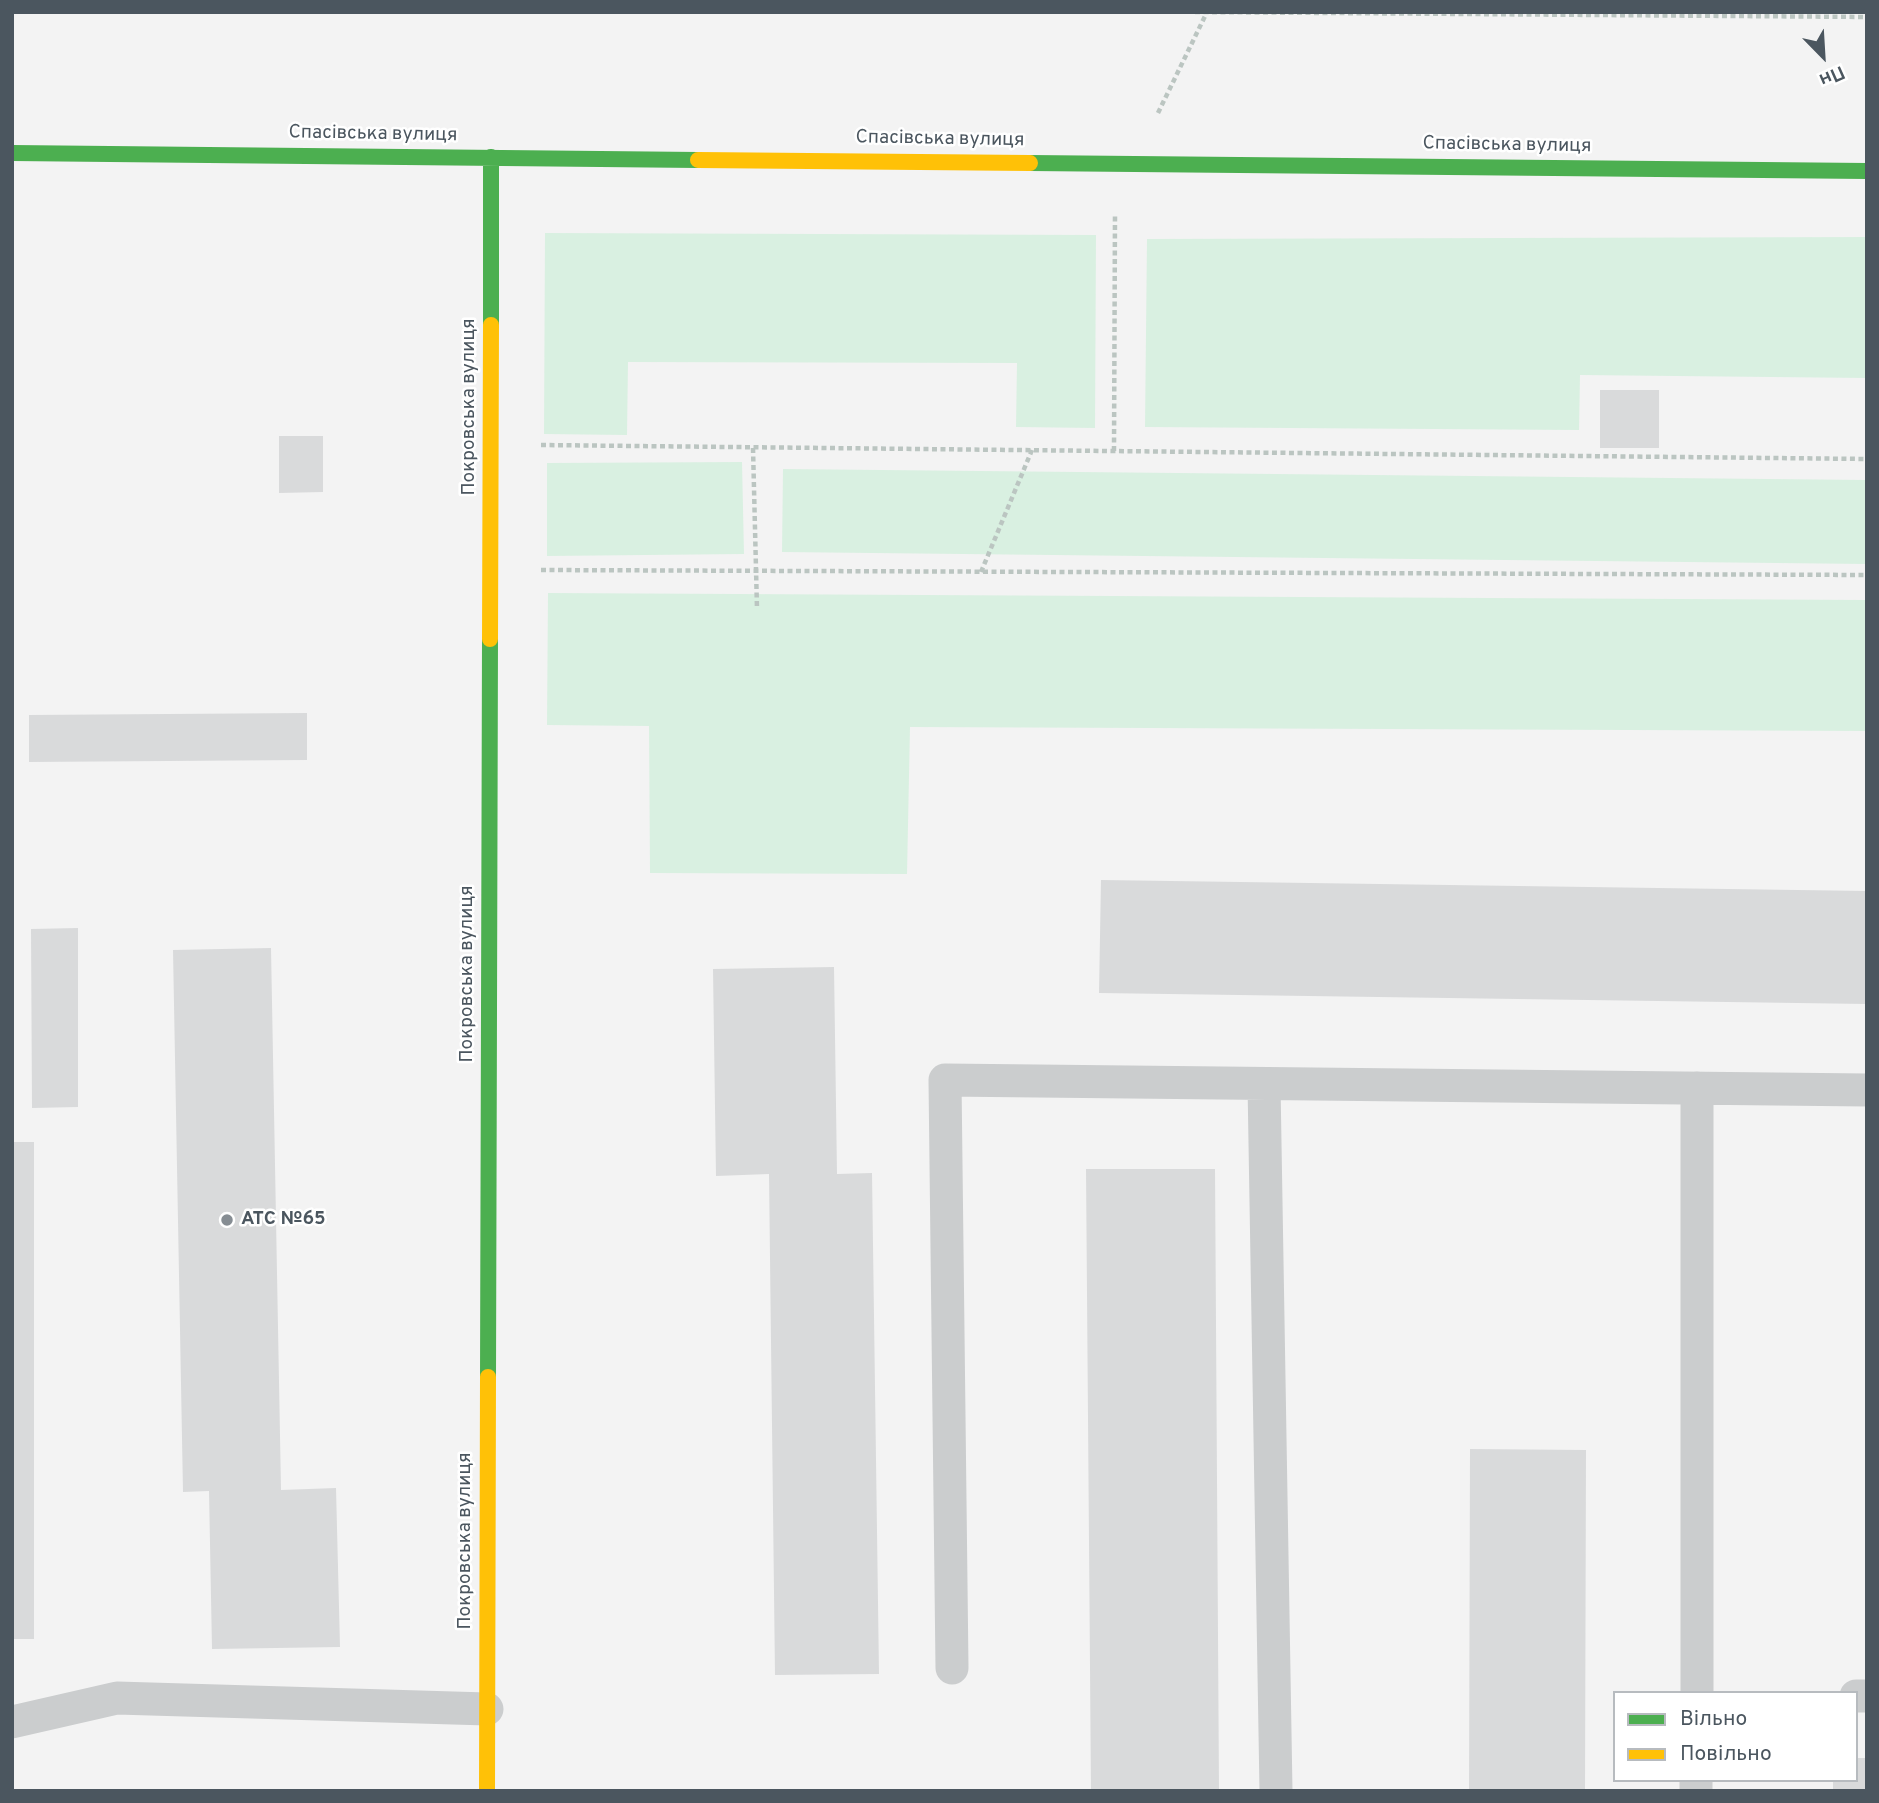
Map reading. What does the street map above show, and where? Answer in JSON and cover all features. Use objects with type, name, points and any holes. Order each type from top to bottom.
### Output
[{"type":"street","name":"Спасівська вулиця","points":[[12,153],[1867,172]]},
{"type":"street","name":"Покровська вулиця","points":[[486,1791],[491,158]]},
{"type":"lane","points":[[952,1668],[945,1080],[1867,1090]]},
{"type":"lane","points":[[1264,1084],[1276,1791]]},
{"type":"lane","points":[[1697,1088],[1697,1691]]},
{"type":"lane","points":[[12,1722],[117,1698],[487,1709]]},
{"type":"path","points":[[1195,12],[1867,17]]},
{"type":"path","points":[[1114,451],[1115,212],[1134,163],[1207,12]]},
{"type":"path","points":[[490,444],[1867,459]]},
{"type":"path","points":[[754,447],[757,609]]},
{"type":"path","points":[[981,572],[1032,450]]},
{"type":"path","points":[[490,570],[1867,575]]},
{"type":"green space","points":[[545,233],[1096,235],[1095,428],[1016,427],[1017,363],[628,362],[627,435],[544,434]]},
{"type":"green space","points":[[1867,237],[1867,378],[1580,375],[1579,430],[1145,427],[1147,239]]},
{"type":"green space","points":[[742,462],[744,554],[547,556],[547,463]]},
{"type":"green space","points":[[783,469],[1867,480],[1867,564],[782,552]]},
{"type":"green space","points":[[548,593],[1867,600],[1867,731],[910,727],[907,874],[650,873],[649,726],[547,725]]},
{"type":"building","points":[[1600,390],[1659,390],[1659,448],[1600,448]]},
{"type":"building","points":[[279,436],[323,436],[323,492],[279,493]]},
{"type":"building","points":[[307,713],[307,760],[29,762],[29,715]]},
{"type":"building","points":[[1101,880],[1867,891],[1867,1004],[1099,993]]},
{"type":"building","points":[[78,928],[78,1107],[32,1108],[31,929]]},
{"type":"building","name":"АТС №65","points":[[271,948],[281,1490],[336,1488],[340,1647],[212,1649],[209,1491],[183,1492],[173,950]]},
{"type":"building","points":[[834,967],[837,1174],[872,1173],[879,1674],[775,1675],[769,1174],[716,1176],[713,969]]},
{"type":"building","points":[[12,1142],[34,1142],[34,1639],[12,1639]]},
{"type":"building","points":[[1086,1169],[1215,1169],[1219,1791],[1091,1791]]},
{"type":"building","points":[[1470,1449],[1586,1450],[1585,1791],[1469,1791]]},
{"type":"building","points":[[1858,1758],[1867,1758],[1867,1791],[1833,1791],[1833,1782],[1858,1782]]},
{"type":"traffic: fast","points":[[12,153],[698,160]]},
{"type":"traffic: fast","points":[[491,157],[491,325]]},
{"type":"traffic: fast","points":[[1030,163],[1867,171]]},
{"type":"traffic: fast","points":[[488,1377],[490,639]]},
{"type":"traffic: slow","points":[[698,160],[1030,163]]},
{"type":"traffic: slow","points":[[490,639],[491,325]]},
{"type":"traffic: slow","points":[[487,1791],[488,1377]]},
{"type":"place","name":"АТС №65","points":[[227,1220]]}]
